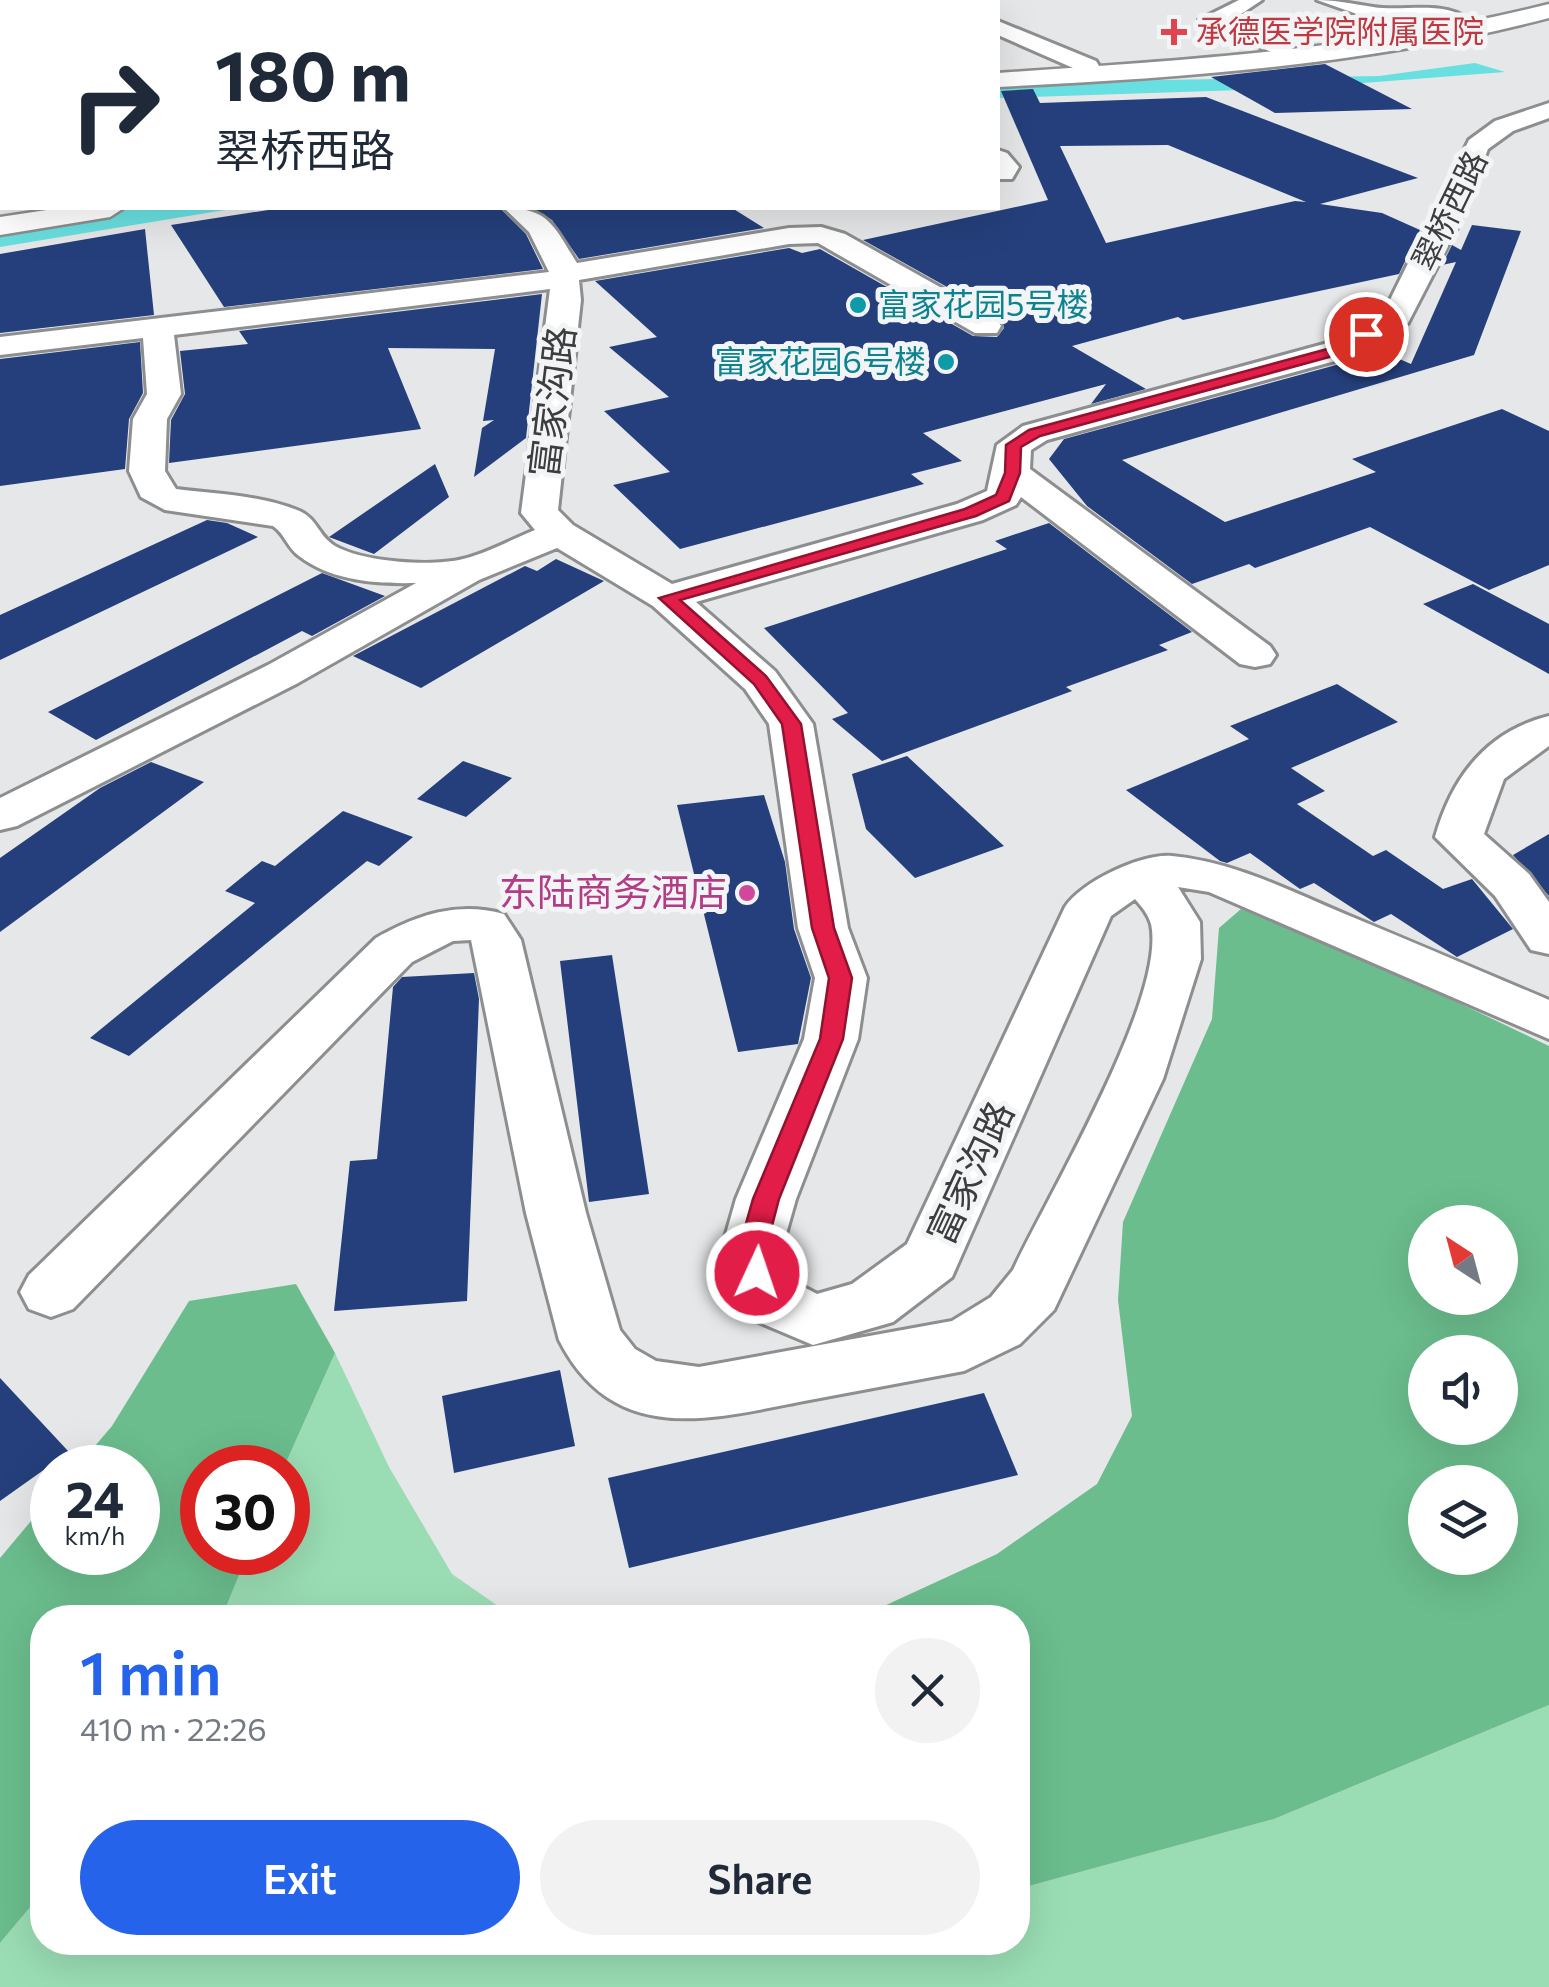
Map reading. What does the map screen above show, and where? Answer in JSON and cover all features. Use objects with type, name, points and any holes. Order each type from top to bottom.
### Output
[{"type":"main road","points":[[1000,72],[1088,66],[1285,38],[1405,32],[1535,0]]},
{"type":"main road","points":[[1000,80],[1266,60],[1466,31],[1549,11]]},
{"type":"main road","points":[[0,226],[98,210]]},
{"type":"street","points":[[1252,0],[1238,10],[1210,20],[1285,38]]},
{"type":"street","points":[[1324,11],[1374,14],[1428,10],[1457,19]]},
{"type":"street","points":[[1000,28],[1088,66]]},
{"type":"street","name":"翠桥西路","points":[[668,598],[970,512],[1003,498],[1012,473],[1014,445],[1035,433],[1336,351],[1398,316],[1445,224],[1478,146],[1504,126],[1549,110]]},
{"type":"street","name":"富家沟路","points":[[519,210],[540,227],[563,264],[566,300],[539,513],[560,533],[668,598],[760,680],[791,724],[823,928],[841,978],[832,1039],[766,1199],[754,1241],[757,1273],[776,1302],[813,1320],[872,1304],[930,1260],[1009,1094],[1072,937],[1090,906],[1117,888],[1167,870],[1222,879],[1549,1021]]},
{"type":"street","points":[[0,346],[564,276],[789,236],[820,235],[986,326]]},
{"type":"street","points":[[158,327],[164,394],[150,419],[146,471],[154,489],[166,499],[252,509],[286,518],[299,526],[306,544],[324,556],[373,572],[465,572]]},
{"type":"street","points":[[1012,473],[1255,655]]},
{"type":"street","points":[[0,816],[283,674],[465,572],[560,533]]},
{"type":"street","points":[[1549,729],[1492,761],[1468,796],[1459,837],[1512,885],[1549,938]]},
{"type":"street","points":[[50,1292],[394,950],[432,928],[464,922],[486,925],[496,940],[556,1214],[591,1340],[612,1368],[644,1386],[700,1394],[964,1344],[990,1331],[1026,1302],[1120,1110],[1159,1013],[1176,965],[1176,924],[1163,899],[1143,879]]},
{"type":"green space","points":[[1241,909],[1317,935],[1549,1046],[1549,1705],[1274,1819],[1030,1886],[1030,1605],[886,1605],[997,1554],[1097,1484],[1132,1416],[1118,1300],[1123,1222],[1212,1019],[1219,928]]},
{"type":"green space","points":[[296,1284],[335,1353],[294,1445],[180,1445],[180,1575],[239,1575],[227,1605],[30,1605],[30,1907],[0,1943],[0,1558],[30,1522],[30,1575],[160,1575],[160,1445],[96,1445],[112,1426],[189,1301]]},
{"type":"green space","points":[[335,1353],[389,1467],[452,1574],[497,1605],[227,1605],[239,1575],[310,1575],[310,1445],[294,1445]]},
{"type":"green space","points":[[1549,1705],[1549,1987],[0,1987],[0,1943],[30,1907],[30,1955],[1030,1955],[1030,1886],[1274,1819]]},
{"type":"water","points":[[1475,63],[1505,72],[1299,88],[1000,98],[1000,84],[1006,83],[1379,76]]},
{"type":"water","points":[[112,210],[225,210],[0,247],[0,228]]},
{"type":"building","points":[[1325,64],[1412,109],[1275,113],[1211,77]]},
{"type":"building","points":[[1033,89],[1040,103],[1206,97],[1418,178],[1320,204],[1382,213],[1420,230],[1399,274],[1183,320],[1178,317],[1072,346],[1146,389],[1091,404],[1106,384],[923,433],[962,461],[911,474],[924,484],[680,549],[613,485],[670,472],[604,411],[669,397],[609,347],[657,337],[595,281],[789,248],[802,253],[820,249],[973,336],[997,337],[1004,328],[999,316],[863,240],[1048,200],[1001,91]],"holes":[[[1168,145],[1306,202],[1295,201],[1106,243],[1060,146]]]},
{"type":"building","points":[[268,210],[502,210],[526,234],[543,269],[224,307],[171,225]]},
{"type":"building","points":[[534,210],[735,210],[764,228],[579,259],[552,220]]},
{"type":"building","points":[[1472,225],[1521,231],[1474,355],[1122,460],[1225,522],[1376,472],[1352,459],[1502,409],[1549,431],[1549,565],[1489,590],[1370,527],[1255,568],[1249,564],[1192,584],[1087,506],[1049,459],[1064,439],[1347,362],[1376,349],[1411,364],[1456,262],[1442,265],[1452,245],[1461,250]]},
{"type":"building","points":[[145,229],[154,315],[0,333],[0,254]]},
{"type":"building","points":[[542,294],[526,438],[474,477],[482,428],[494,420],[483,421],[495,349],[388,348],[421,429],[169,463],[171,420],[185,394],[180,351],[248,344],[239,331]]},
{"type":"building","points":[[140,342],[143,393],[129,419],[125,469],[0,486],[0,359]]},
{"type":"building","points":[[435,464],[449,497],[374,554],[329,537]]},
{"type":"building","points":[[207,520],[227,523],[258,537],[0,660],[0,615]]},
{"type":"building","points":[[1049,523],[1192,632],[1159,645],[1168,650],[1066,687],[1072,691],[882,761],[832,719],[848,713],[764,628],[1007,549],[995,541]]},
{"type":"building","points":[[556,559],[604,581],[421,688],[353,656],[525,566],[537,571]]},
{"type":"building","points":[[322,573],[385,596],[312,636],[302,631],[96,740],[48,712]]},
{"type":"building","points":[[1473,584],[1549,624],[1549,674],[1423,604]]},
{"type":"building","points":[[1337,684],[1398,722],[1291,768],[1325,791],[1297,804],[1373,856],[1386,850],[1443,889],[1472,879],[1513,929],[1457,957],[1391,914],[1374,922],[1314,883],[1300,889],[1250,853],[1227,863],[1220,861],[1126,790],[1249,739],[1230,726]]},
{"type":"building","points":[[907,756],[1004,846],[915,878],[866,829],[852,774]]},
{"type":"building","points":[[463,761],[512,778],[466,817],[417,799]]},
{"type":"building","points":[[151,762],[204,782],[0,932],[0,858],[100,788]]},
{"type":"building","name":"东陆商务酒店","points":[[764,795],[785,862],[794,929],[811,978],[798,1044],[738,1052],[677,805]]},
{"type":"building","points":[[343,811],[413,837],[379,866],[367,861],[129,1056],[90,1038],[255,903],[225,891],[262,861],[275,866]]},
{"type":"building","points":[[1549,834],[1549,896],[1513,855]]},
{"type":"building","points":[[612,955],[649,1194],[589,1202],[560,961]]},
{"type":"building","points":[[474,973],[479,999],[467,1301],[334,1311],[350,1161],[377,1159],[393,987],[402,977]]},
{"type":"building","points":[[560,1370],[575,1446],[454,1473],[442,1396]]},
{"type":"building","points":[[0,1378],[62,1445],[30,1445],[30,1480],[0,1501]]},
{"type":"building","points":[[984,1393],[1018,1475],[629,1568],[608,1478]]},
{"type":"place","name":"承德医学院附属医院","points":[[1174,32]]},
{"type":"place","name":"富家花园5号楼","points":[[858,305]]},
{"type":"place","name":"富家花园6号楼","points":[[946,362]]},
{"type":"place","name":"东陆商务酒店","points":[[747,893]]},
{"type":"route","points":[[757,1273],[754,1241],[766,1199],[832,1039],[841,978],[823,928],[791,724],[760,680],[668,598],[970,512],[1003,498],[1012,473],[1014,445],[1035,433],[1336,351],[1366,334]]}]
